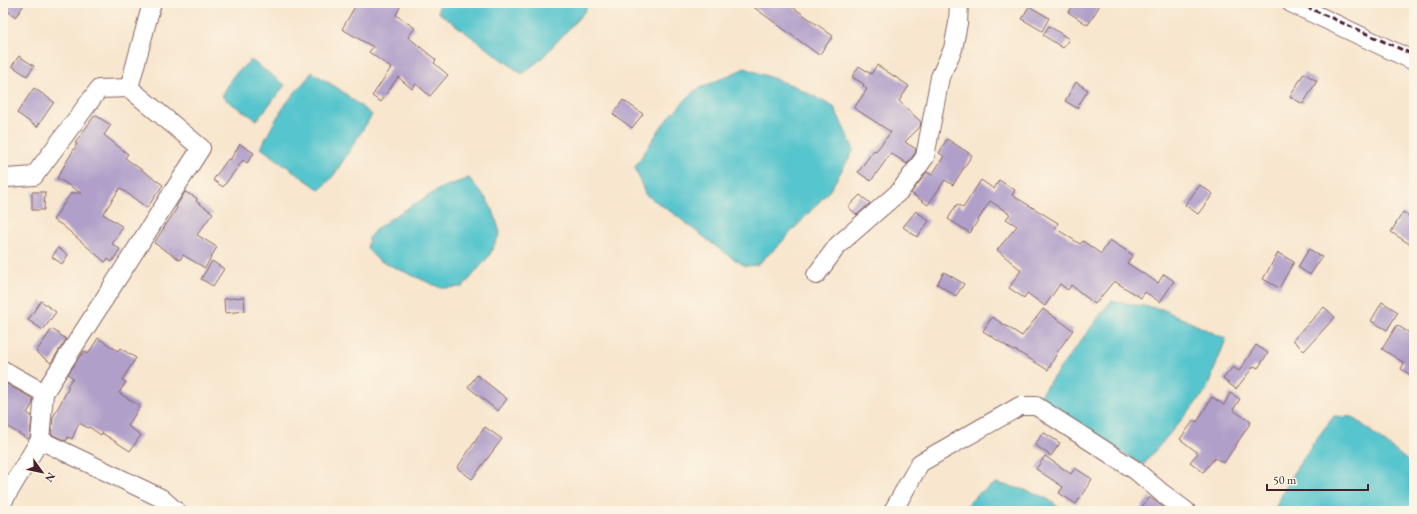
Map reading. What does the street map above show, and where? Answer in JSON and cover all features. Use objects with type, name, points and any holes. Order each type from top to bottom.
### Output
[{"type":"street","points":[[129,88],[152,3]]},
{"type":"street","points":[[816,275],[838,245],[900,191],[925,157],[940,77],[953,50],[958,24],[959,3]]},
{"type":"street","points":[[1291,3],[1414,61]]},
{"type":"street","points":[[3,176],[7,178],[34,176],[99,89],[129,88],[201,148],[44,393],[40,440],[3,501]]},
{"type":"street","points":[[3,370],[44,393]]},
{"type":"street","points":[[893,511],[920,463],[1020,406],[1036,406],[1136,470],[1162,493],[1186,511]]},
{"type":"street","points":[[40,440],[161,498],[176,511]]},
{"type":"water","points":[[439,3],[589,3],[585,11],[542,58],[522,74],[438,12]]},
{"type":"water","points":[[251,60],[285,85],[257,120],[222,96],[233,76]]},
{"type":"water","points":[[745,68],[794,86],[834,107],[854,150],[830,190],[779,245],[757,265],[745,266],[645,194],[635,167],[663,124],[694,91]]},
{"type":"water","points":[[312,72],[339,89],[372,115],[334,175],[320,190],[261,148],[283,108]]},
{"type":"water","points":[[469,178],[487,200],[494,213],[500,233],[489,256],[463,287],[441,288],[378,260],[367,249],[369,238],[375,230],[390,219],[441,188]]},
{"type":"water","points":[[1111,301],[1162,309],[1226,339],[1206,391],[1143,465],[1036,400]]},
{"type":"water","points":[[1334,416],[1353,417],[1414,466],[1414,511],[1274,511],[1290,478],[1314,442]]},
{"type":"water","points":[[996,483],[1023,489],[1040,495],[1048,499],[1062,511],[961,511],[978,494]]},
{"type":"building","points":[[3,3],[25,3],[16,17],[3,8]]},
{"type":"building","points":[[357,3],[402,3],[396,15],[415,28],[408,37],[436,60],[434,63],[448,75],[430,96],[416,84],[412,89],[398,77],[381,102],[372,96],[391,68],[369,52],[373,47],[342,29]]},
{"type":"building","points":[[748,3],[787,3],[833,36],[819,55]]},
{"type":"building","points":[[1074,3],[1101,3],[1088,25],[1068,12]]},
{"type":"building","points":[[1029,6],[1049,18],[1042,31],[1022,19]]},
{"type":"building","points":[[1049,26],[1069,39],[1063,48],[1043,35]]},
{"type":"building","points":[[19,56],[34,66],[27,76],[12,66]]},
{"type":"building","points":[[877,65],[909,86],[899,101],[921,122],[920,127],[905,142],[916,149],[915,153],[907,164],[891,153],[871,181],[858,172],[874,150],[876,151],[891,132],[854,108],[867,89],[863,86],[864,84],[852,77],[859,66],[871,74]]},
{"type":"building","points":[[1304,73],[1317,81],[1303,104],[1290,97]]},
{"type":"building","points":[[1076,82],[1088,90],[1077,108],[1065,101]]},
{"type":"building","points":[[34,88],[54,102],[37,127],[17,113]]},
{"type":"building","points":[[623,100],[643,114],[632,128],[613,114]]},
{"type":"building","points":[[95,115],[111,125],[104,135],[128,154],[125,158],[163,185],[147,208],[120,188],[103,214],[123,227],[112,244],[120,249],[112,262],[108,259],[105,262],[62,225],[53,220],[71,193],[81,193],[57,178],[77,144],[75,143]]},
{"type":"building","points":[[947,139],[972,155],[953,185],[945,180],[928,205],[911,193],[927,172],[932,175],[944,156],[939,153]]},
{"type":"building","points":[[240,144],[254,153],[247,163],[243,160],[223,187],[213,180],[228,159],[230,160]]},
{"type":"building","points":[[981,180],[994,189],[999,180],[1015,190],[1012,195],[1058,223],[1055,228],[1080,244],[1083,241],[1101,254],[1110,240],[1133,255],[1127,263],[1158,283],[1164,274],[1174,281],[1160,302],[1145,292],[1141,298],[1114,281],[1095,304],[1071,285],[1068,290],[1060,284],[1045,306],[1027,293],[1024,298],[1009,288],[1021,270],[997,250],[1017,226],[1006,219],[1010,214],[990,201],[970,233],[948,219],[957,204],[963,208]]},
{"type":"building","points":[[1200,185],[1213,194],[1198,214],[1185,205]]},
{"type":"building","points":[[32,192],[45,192],[44,210],[32,210]]},
{"type":"building","points":[[185,192],[197,198],[196,201],[213,213],[197,235],[217,247],[205,268],[183,255],[180,260],[154,243],[177,208],[176,207]]},
{"type":"building","points":[[860,195],[870,203],[857,215],[848,207]]},
{"type":"building","points":[[916,211],[929,221],[917,237],[903,227]]},
{"type":"building","points":[[1403,212],[1414,219],[1414,247],[1391,232]]},
{"type":"building","points":[[58,248],[68,255],[62,264],[52,257]]},
{"type":"building","points":[[1309,249],[1322,257],[1310,275],[1298,267]]},
{"type":"building","points":[[1278,253],[1294,262],[1279,288],[1263,279]]},
{"type":"building","points":[[212,261],[224,269],[213,286],[201,279]]},
{"type":"building","points":[[944,272],[964,284],[956,296],[937,284]]},
{"type":"building","points":[[244,297],[245,311],[225,313],[224,299]]},
{"type":"building","points":[[41,301],[56,312],[43,330],[28,320]]},
{"type":"building","points":[[1382,302],[1398,312],[1387,330],[1371,321]]},
{"type":"building","points":[[1324,307],[1335,317],[1304,351],[1293,340]]},
{"type":"building","points":[[1043,309],[1073,330],[1058,351],[1048,370],[1015,350],[1014,351],[983,331],[992,317],[1022,336]]},
{"type":"building","points":[[1397,325],[1414,336],[1414,377],[1401,369],[1404,363],[1382,349]]},
{"type":"building","points":[[52,329],[66,339],[51,363],[36,352]]},
{"type":"building","points":[[98,338],[118,351],[120,348],[136,358],[122,380],[126,382],[119,393],[140,406],[128,426],[141,435],[130,451],[102,433],[101,435],[89,427],[88,428],[79,423],[72,439],[68,437],[66,441],[51,434],[53,417],[69,387],[67,386],[73,378],[68,374],[84,351],[88,354]]},
{"type":"building","points":[[1256,345],[1268,353],[1258,368],[1254,366],[1236,389],[1223,379],[1233,367],[1239,371]]},
{"type":"building","points":[[477,375],[507,399],[498,411],[468,387]]},
{"type":"building","points":[[3,382],[33,399],[32,405],[27,413],[32,416],[30,437],[28,439],[3,424]]},
{"type":"building","points":[[1230,393],[1240,399],[1233,410],[1251,422],[1224,463],[1215,458],[1203,472],[1190,462],[1198,453],[1180,439],[1194,420],[1197,422],[1212,397],[1224,405]]},
{"type":"building","points":[[485,427],[502,439],[472,479],[457,468]]},
{"type":"building","points":[[1043,432],[1060,443],[1051,456],[1035,445]]},
{"type":"building","points":[[1045,456],[1071,474],[1075,468],[1092,479],[1076,504],[1059,493],[1063,487],[1036,469]]},
{"type":"building","points":[[1149,497],[1163,507],[1168,511],[1139,511]]},
{"type":"railway","points":[[1298,3],[1414,55]]}]
